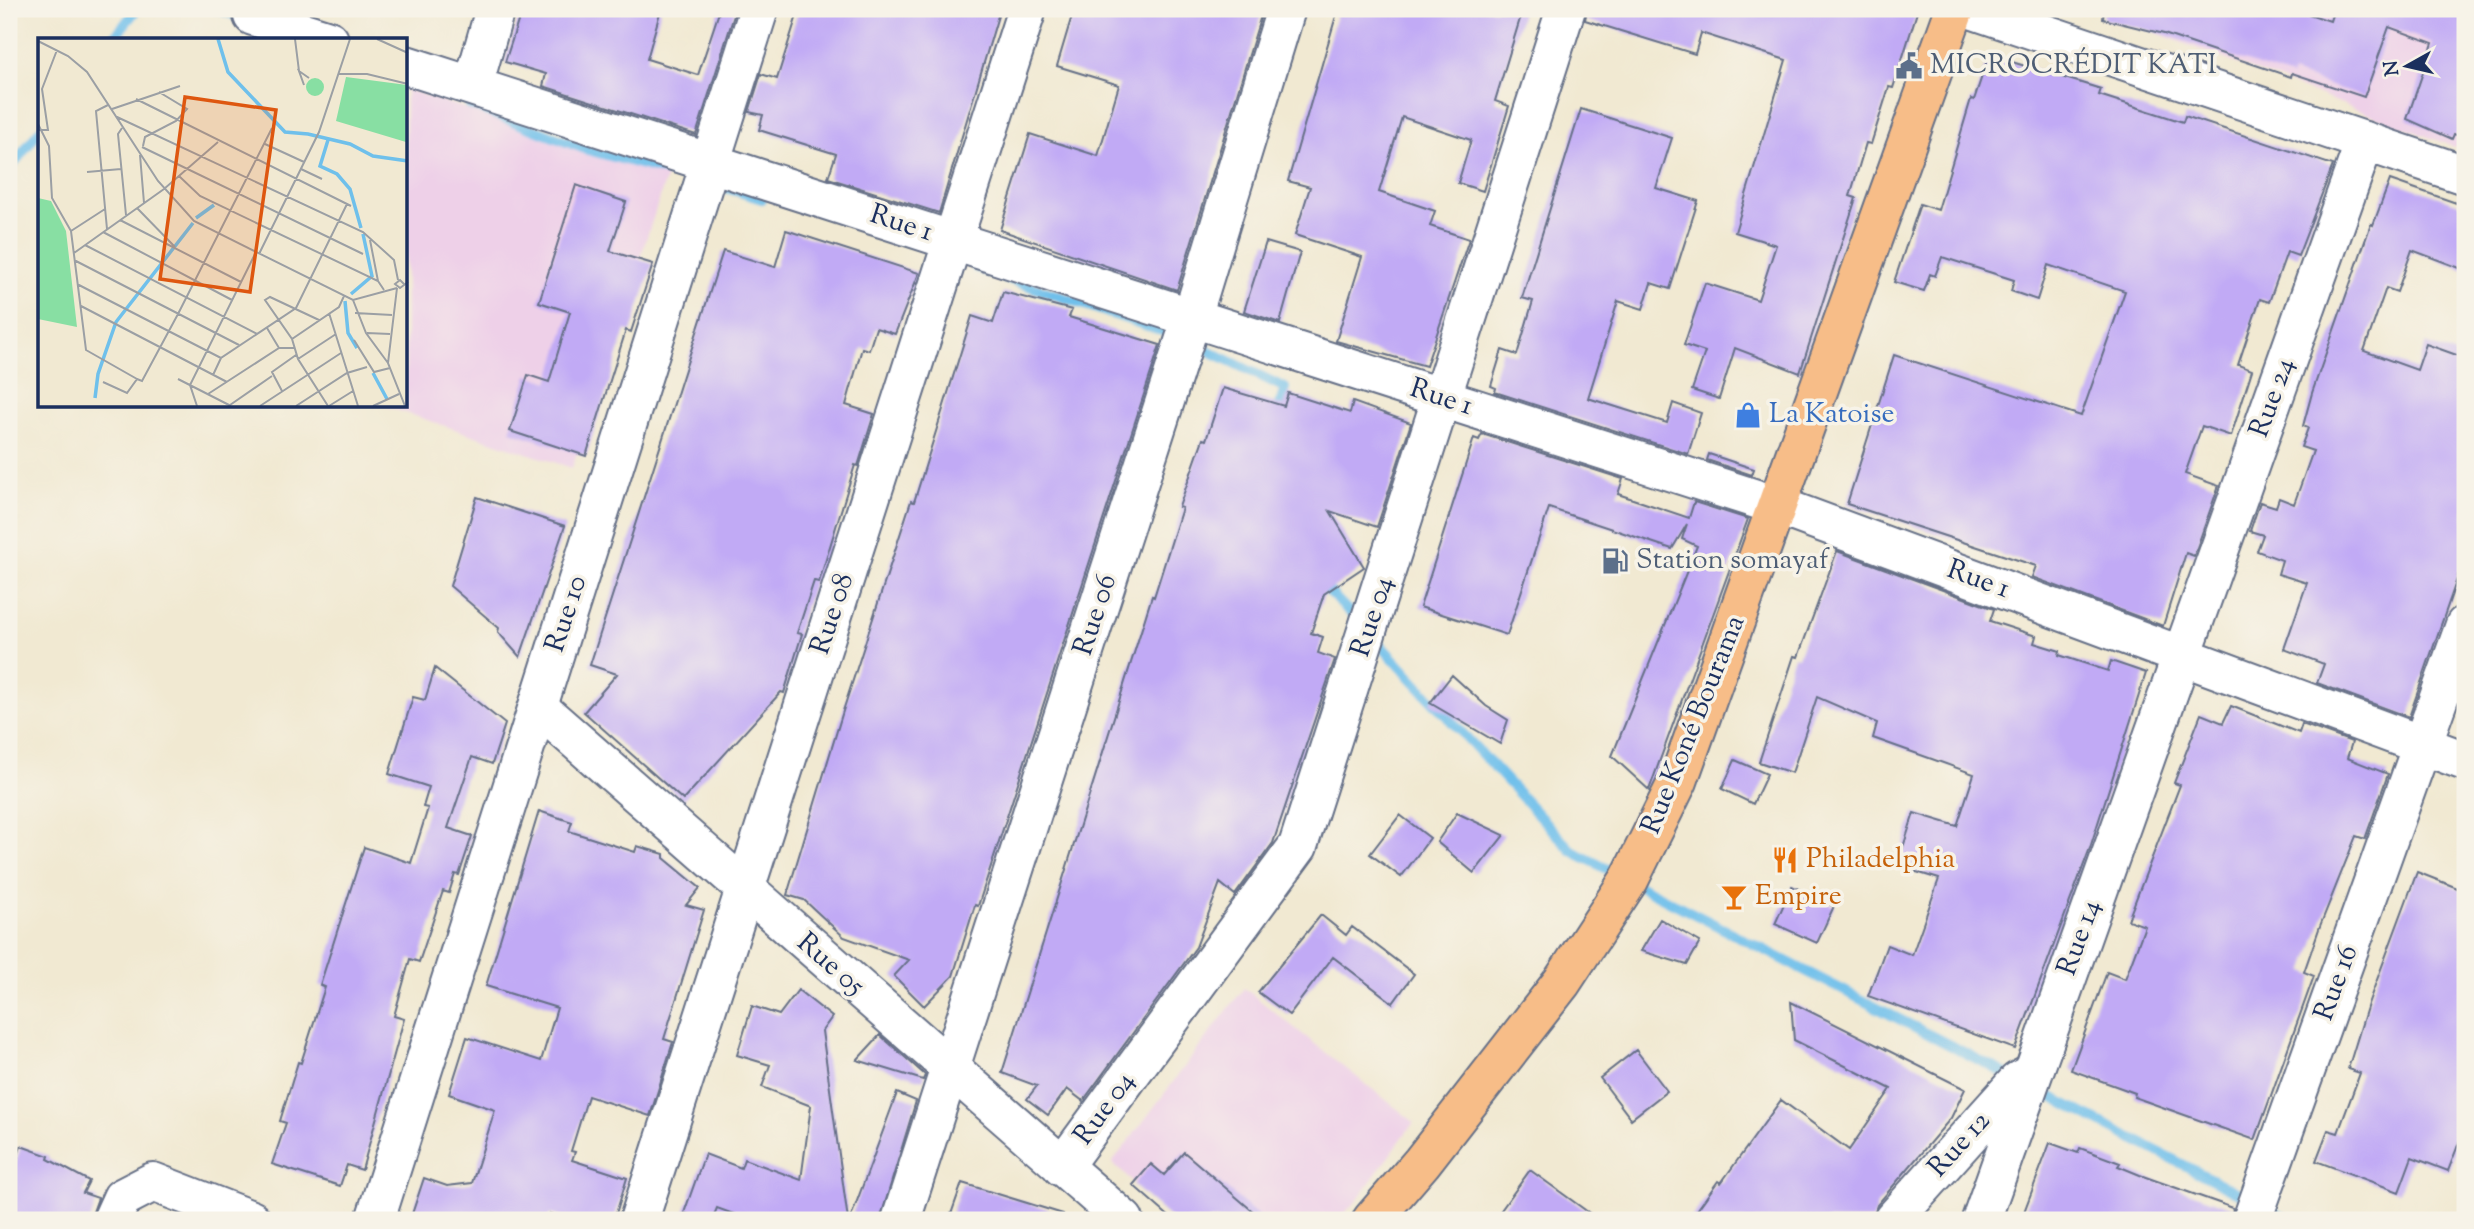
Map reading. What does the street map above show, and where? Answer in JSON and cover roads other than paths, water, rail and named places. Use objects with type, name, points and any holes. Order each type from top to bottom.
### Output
[{"type":"highway","name":"Rue Koné Bourama","points":[[1372,1220],[1422,1162],[1562,982],[1629,880],[1678,781],[1955,9]]},
{"type":"street","points":[[473,86],[495,9]]},
{"type":"street","name":"Rue 10","points":[[374,1220],[760,9]]},
{"type":"street","name":"Rue 08","points":[[639,1220],[1027,9]]},
{"type":"street","name":"Rue 06","points":[[901,1220],[1192,317],[1286,9]]},
{"type":"street","name":"Rue 04","points":[[1062,1167],[1298,846],[1566,9]]},
{"type":"street","points":[[1971,9],[2465,175]]},
{"type":"street","points":[[253,16],[323,38]]},
{"type":"street","name":"Rue 1","points":[[408,66],[1778,506],[2465,761]]},
{"type":"street","name":"Rue 24","points":[[2181,656],[2365,141]]},
{"type":"street","name":"Rue 16","points":[[2252,1220],[2465,625]]},
{"type":"street","name":"Rue 14","points":[[1981,1220],[2181,656]]},
{"type":"street","name":"Rue 05","points":[[538,707],[1124,1220]]},
{"type":"street","name":"Rue 12","points":[[1893,1220],[2018,1081],[2032,1073]]},
{"type":"street","points":[[112,1220],[122,1198],[153,1182],[251,1220]]},
{"type":"waterway","points":[[114,38],[137,9]]},
{"type":"waterway","points":[[217,9],[247,20]]},
{"type":"waterway","points":[[470,105],[588,150],[698,180]]},
{"type":"waterway","points":[[9,170],[38,133]]},
{"type":"waterway","points":[[713,184],[762,199]]},
{"type":"waterway","points":[[976,268],[1177,336]]},
{"type":"waterway","points":[[1191,342],[1285,388],[1277,414]]},
{"type":"waterway","points":[[1321,583],[1359,622]]},
{"type":"waterway","points":[[1374,638],[1572,851],[1621,876]]},
{"type":"waterway","points":[[1634,883],[2010,1076]]},
{"type":"waterway","points":[[2036,1089],[2250,1199]]},
{"type":"waterway","points":[[2266,1208],[2290,1220]]},
{"type":"place","name":"MICROCRÉDIT KATI","points":[[1909,66]]},
{"type":"place","name":"La Katoise","points":[[1748,415]]},
{"type":"place","name":"Station somayaf","points":[[1615,561]]},
{"type":"place","name":"Philadelphia","points":[[1785,860]]},
{"type":"place","name":"Empire","points":[[1734,897]]}]
